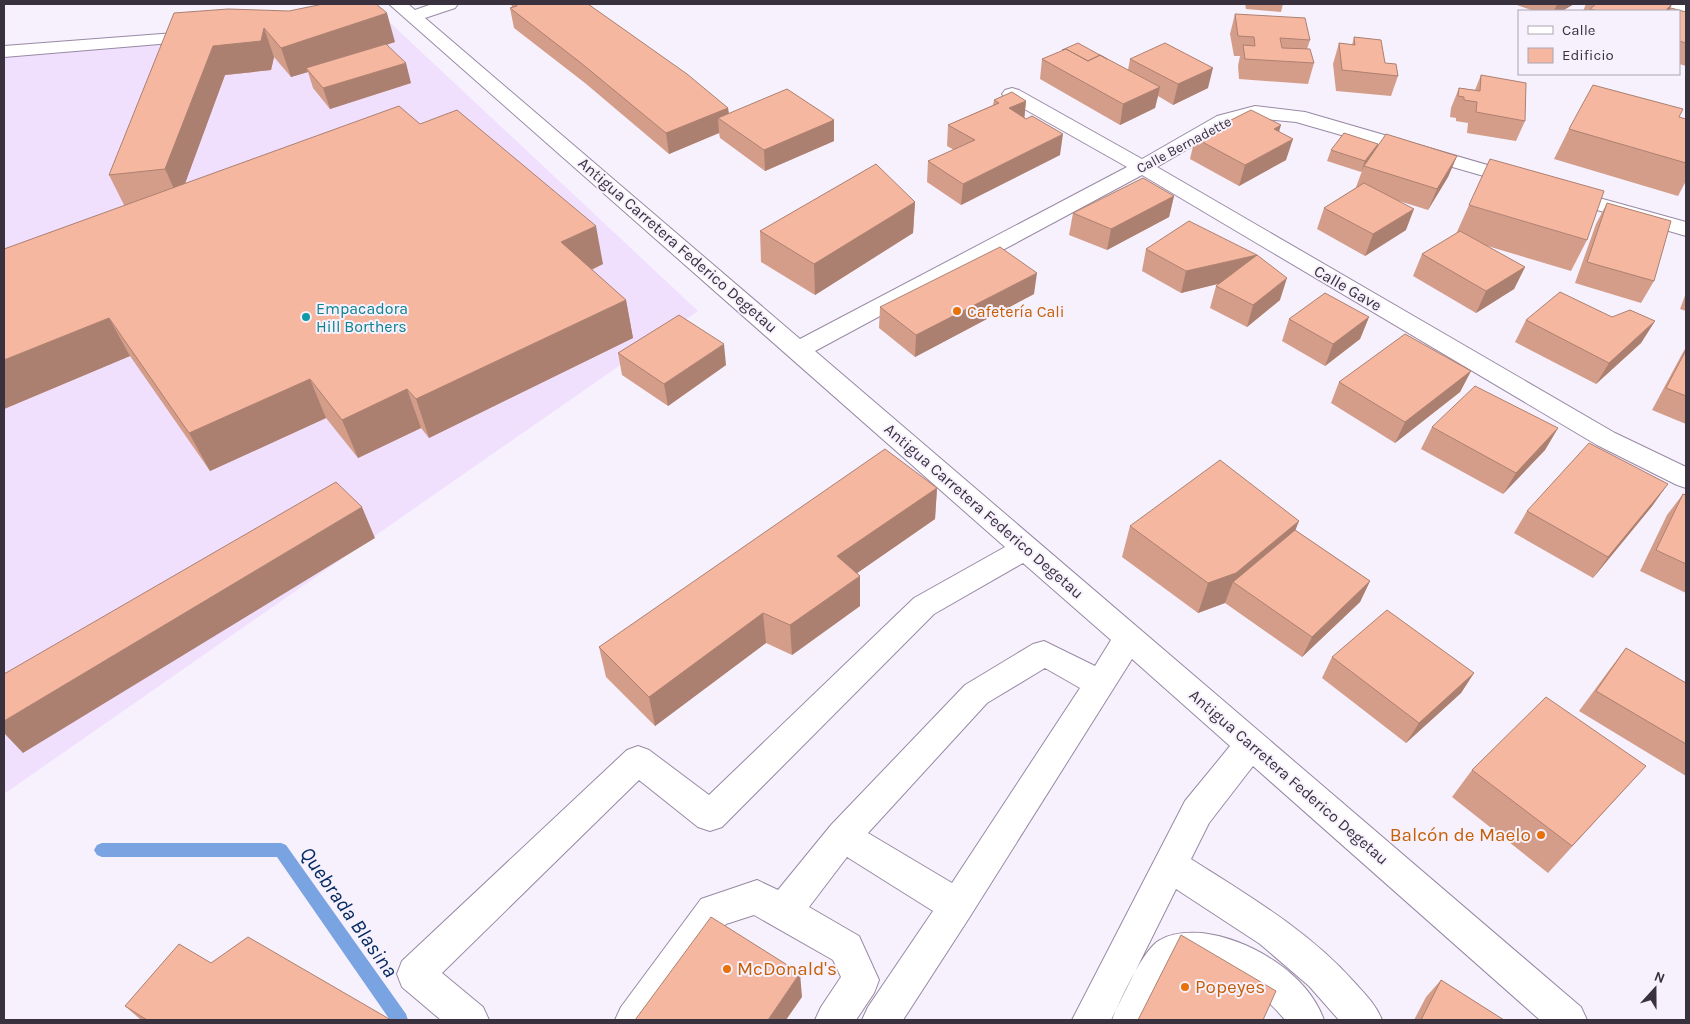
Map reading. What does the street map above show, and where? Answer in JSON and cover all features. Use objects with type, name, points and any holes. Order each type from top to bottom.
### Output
[{"type":"street","points":[[398,9],[449,4]]},
{"type":"street","points":[[1668,4],[1686,9]]},
{"type":"street","name":"Antigua Carretera Federico Degetau","points":[[398,9],[798,350],[1568,1020]]},
{"type":"street","points":[[4,52],[219,35]]},
{"type":"street","name":"Calle Gave","points":[[1012,94],[1142,167],[1606,439],[1686,478]]},
{"type":"street","name":"Calle Bernadette","points":[[798,350],[1142,167],[1224,120],[1254,112],[1298,116],[1686,229]]},
{"type":"street","points":[[470,1020],[415,974],[638,760],[710,816],[924,606],[1026,548]]},
{"type":"street","points":[[881,1020],[957,906],[1129,638]]},
{"type":"street","points":[[784,911],[843,836],[976,694],[1044,653],[1099,683]]},
{"type":"street","points":[[1091,1020],[1197,812],[1251,744]]},
{"type":"street","points":[[843,836],[957,906]]},
{"type":"street","points":[[1170,865],[1273,932],[1322,973],[1363,1020]]},
{"type":"street","points":[[634,1020],[714,911],[757,897],[846,948],[861,980],[834,1020]]},
{"type":"street","points":[[1131,1020],[1157,969],[1171,953],[1205,951],[1247,965],[1282,989],[1301,1009],[1305,1020]]},
{"type":"shaded area","points":[[384,17],[698,311],[4,794],[4,57],[320,31]]},
{"type":"building","points":[[323,4],[376,4],[387,13],[281,48],[264,28],[261,41],[213,46],[165,169],[109,175],[174,13],[228,9],[289,11]]},
{"type":"building","points":[[515,4],[588,4],[687,74],[728,108],[666,133],[510,8],[517,6]]},
{"type":"building","points":[[1596,4],[1672,4],[1666,10],[1590,9]]},
{"type":"building","points":[[1680,10],[1686,12],[1686,43],[1680,41]]},
{"type":"building","points":[[1235,14],[1305,18],[1310,40],[1280,38],[1282,48],[1310,49],[1314,63],[1245,59],[1243,45],[1255,46],[1254,37],[1238,36]]},
{"type":"building","points":[[1354,37],[1381,40],[1385,63],[1396,64],[1398,76],[1342,70],[1339,43],[1355,45]]},
{"type":"building","points":[[1078,43],[1100,55],[1088,61],[1066,49],[1062,50]]},
{"type":"building","points":[[1165,43],[1213,68],[1178,84],[1130,59]]},
{"type":"building","points":[[386,44],[406,63],[323,88],[306,68]]},
{"type":"building","points":[[1066,49],[1088,61],[1100,55],[1160,87],[1123,104],[1042,59]]},
{"type":"building","points":[[1481,75],[1526,83],[1525,121],[1476,112],[1477,102],[1464,100],[1464,97],[1458,96],[1459,88],[1480,91]]},
{"type":"building","points":[[1593,85],[1683,109],[1679,117],[1686,119],[1686,163],[1569,129]]},
{"type":"building","points":[[787,89],[834,120],[764,150],[718,118]]},
{"type":"building","points":[[1012,92],[1026,101],[1009,108],[1026,119],[1032,116],[1063,134],[963,184],[928,161],[975,140],[948,125],[999,103],[994,100]]},
{"type":"building","name":"Empacadora Hill Borthers","points":[[399,106],[420,124],[457,110],[596,226],[561,242],[626,300],[416,399],[407,389],[342,420],[310,379],[189,433],[109,318],[4,360],[4,249]]},
{"type":"building","points":[[1251,110],[1281,125],[1274,129],[1293,139],[1245,165],[1195,138]]},
{"type":"building","points":[[1344,133],[1378,144],[1365,161],[1331,150]]},
{"type":"building","points":[[1386,134],[1457,156],[1437,189],[1364,166]]},
{"type":"building","points":[[1490,159],[1604,191],[1587,240],[1469,205]]},
{"type":"building","points":[[876,164],[915,202],[814,264],[760,231]]},
{"type":"building","points":[[1143,178],[1174,196],[1111,229],[1073,213]]},
{"type":"building","points":[[1364,183],[1414,209],[1373,234],[1324,208]]},
{"type":"building","points":[[1607,203],[1671,221],[1654,281],[1587,262]]},
{"type":"building","points":[[1189,221],[1257,255],[1186,271],[1146,249]]},
{"type":"building","points":[[1460,231],[1525,267],[1486,291],[1422,254]]},
{"type":"building","points":[[1000,247],[1037,273],[916,335],[880,307]]},
{"type":"building","points":[[1257,255],[1287,278],[1253,305],[1216,286]]},
{"type":"building","points":[[1560,292],[1612,317],[1630,310],[1655,321],[1609,363],[1526,320]]},
{"type":"building","points":[[1325,293],[1369,317],[1333,344],[1289,319]]},
{"type":"building","points":[[679,315],[724,344],[664,384],[618,353]]},
{"type":"building","points":[[1405,334],[1471,371],[1405,422],[1339,382]]},
{"type":"building","points":[[1686,350],[1686,396],[1666,388]]},
{"type":"building","points":[[1475,386],[1558,428],[1516,473],[1432,427]]},
{"type":"building","points":[[1589,443],[1668,484],[1608,557],[1527,511]]},
{"type":"building","points":[[885,449],[937,488],[837,556],[860,576],[790,625],[763,613],[649,697],[599,647]]},
{"type":"building","points":[[1220,460],[1299,521],[1236,573],[1208,583],[1130,526]]},
{"type":"building","points":[[336,482],[362,507],[4,721],[4,674]]},
{"type":"building","points":[[1683,494],[1686,495],[1686,564],[1656,550]]},
{"type":"building","points":[[1295,530],[1370,581],[1312,637],[1233,582]]},
{"type":"building","points":[[1387,610],[1474,673],[1419,723],[1332,657]]},
{"type":"building","points":[[1626,648],[1686,683],[1686,744],[1596,691]]},
{"type":"building","name":"Balcón de Maelo","points":[[1546,697],[1646,766],[1572,846],[1472,770]]},
{"type":"building","points":[[711,917],[800,973],[768,1020],[635,1020]]},
{"type":"building","points":[[1181,935],[1276,991],[1263,1020],[1138,1020]]},
{"type":"building","points":[[248,937],[391,1020],[147,1020],[125,1006],[179,944],[211,963]]},
{"type":"building","points":[[1441,980],[1504,1020],[1421,1020]]},
{"type":"waterway","name":"Quebrada Blasina","points":[[102,850],[281,850],[400,1020]]},
{"type":"place","name":"Cafetería Cali","points":[[957,311]]},
{"type":"place","name":"Empacadora Hill Borthers","points":[[306,317]]},
{"type":"place","name":"Balcón de Maelo","points":[[1541,835]]},
{"type":"place","name":"McDonald's","points":[[727,969]]},
{"type":"place","name":"Popeyes","points":[[1185,987]]}]
